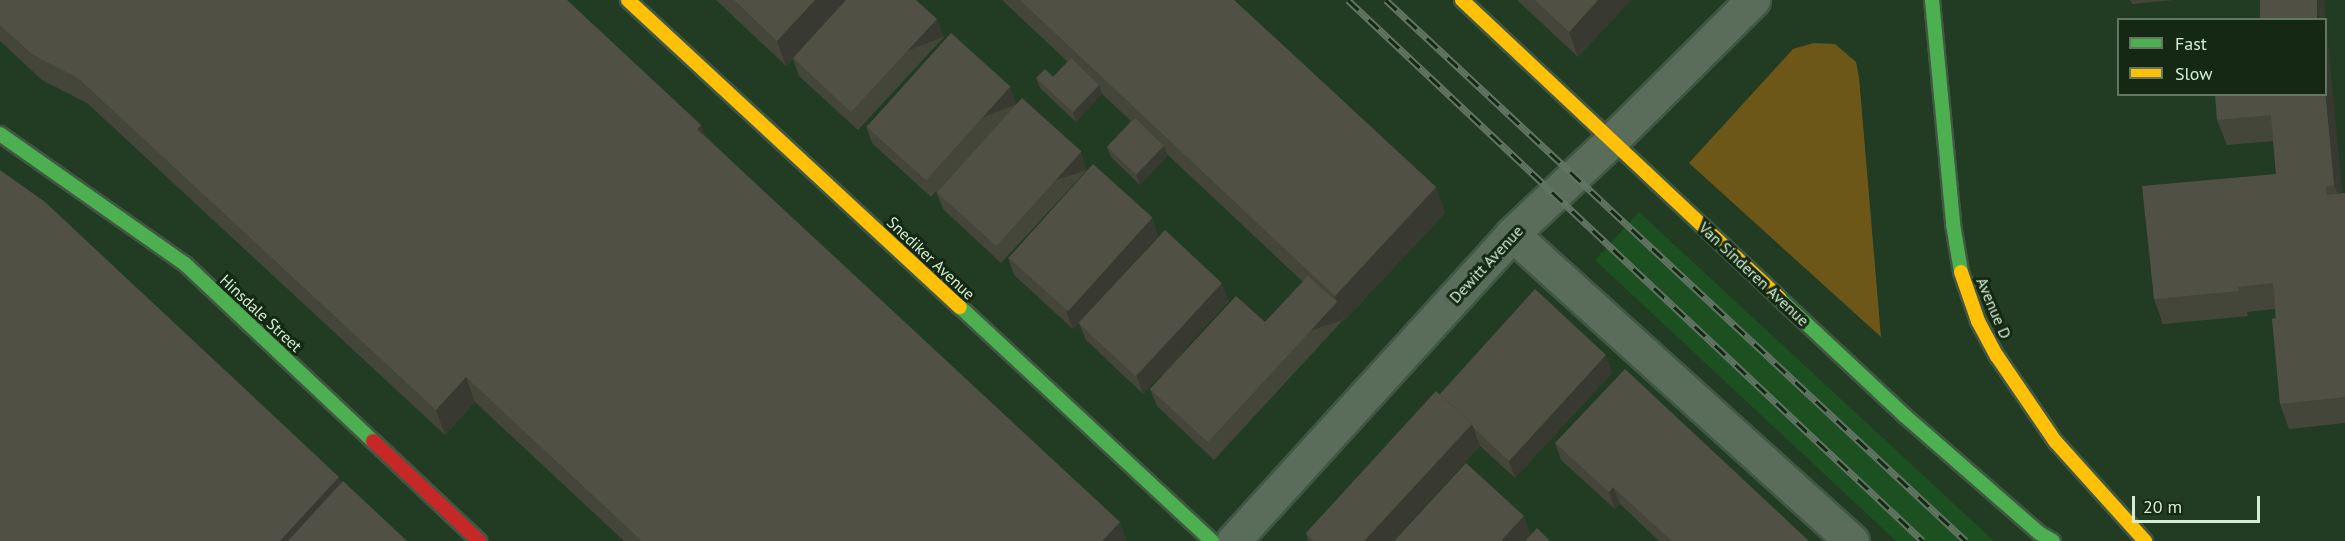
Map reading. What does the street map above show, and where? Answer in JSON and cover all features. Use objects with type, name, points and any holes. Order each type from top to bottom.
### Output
[{"type":"street","name":"Snediker Avenue","points":[[628,0],[1212,541]]},
{"type":"street","name":"Van Sinderen Avenue","points":[[1462,0],[1905,416],[2039,533],[2053,541]]},
{"type":"street","name":"Dewitt Avenue","points":[[1233,541],[1512,234],[1612,140],[1753,0]]},
{"type":"street","name":"Avenue D","points":[[1932,0],[1953,224],[1964,282],[1978,321],[1997,356],[2055,441],[2145,541]]},
{"type":"street","name":"Hinsdale Street","points":[[0,134],[185,264],[479,541]]},
{"type":"street","points":[[1512,234],[1852,541]]},
{"type":"shaded area","points":[[1814,43],[1835,44],[1856,62],[1881,337],[1689,163],[1793,49]]},
{"type":"shaded area","points":[[1639,212],[1994,541],[1896,541],[1595,260]]},
{"type":"building","points":[[0,0],[567,0],[701,125],[697,129],[1120,522],[1102,541],[642,541],[466,377],[436,410],[78,78],[33,55],[0,25]]},
{"type":"building","points":[[734,0],[815,0],[777,41]]},
{"type":"building","points":[[846,0],[916,0],[937,19],[851,112],[793,58]]},
{"type":"building","points":[[1020,0],[1234,0],[1436,187],[1335,296]]},
{"type":"building","points":[[1535,0],[1598,0],[1569,32]]},
{"type":"building","points":[[2260,0],[2317,0],[2317,18],[2260,18]]},
{"type":"building","points":[[951,33],[1010,87],[926,180],[867,127]]},
{"type":"building","points":[[1071,58],[1099,85],[1073,112],[1036,78],[1045,69],[1053,77]]},
{"type":"building","points":[[2215,96],[2326,96],[2334,185],[2326,186],[2326,195],[2345,193],[2345,397],[2280,404],[2272,319],[2276,318],[2273,283],[2238,287],[2239,291],[2154,299],[2142,186],[2276,174],[2271,115],[2217,120]]},
{"type":"building","points":[[1022,98],[1081,152],[996,246],[937,192]]},
{"type":"building","points":[[1135,118],[1164,146],[1136,175],[1107,147]]},
{"type":"building","points":[[1093,164],[1152,218],[1068,311],[1009,258]]},
{"type":"building","points":[[0,170],[45,202],[339,477],[280,541],[0,541]]},
{"type":"building","points":[[1165,230],[1222,283],[1135,376],[1078,323]]},
{"type":"building","points":[[1308,276],[1337,302],[1208,442],[1150,389],[1236,296],[1265,322]]},
{"type":"building","points":[[1535,289],[1606,355],[1509,461],[1440,394]]},
{"type":"building","points":[[1625,369],[1809,541],[1672,541],[1613,487],[1609,492],[1555,443]]},
{"type":"building","points":[[1436,391],[1472,424],[1364,541],[1314,541],[1306,533]]},
{"type":"building","points":[[1466,463],[1524,516],[1501,541],[1394,541]]},
{"type":"building","points":[[343,481],[407,541],[288,541]]},
{"type":"building","points":[[1537,528],[1550,541],[1525,541]]},
{"type":"railway","points":[[1348,0],[1923,541]]},
{"type":"railway","points":[[1386,0],[1966,541]]},
{"type":"traffic: fast","points":[[1932,0],[1953,224],[1961,272]]},
{"type":"traffic: fast","points":[[0,134],[185,264],[373,441]]},
{"type":"traffic: fast","points":[[1780,299],[1905,416],[2039,533],[2053,541]]},
{"type":"traffic: fast","points":[[960,307],[1212,541]]},
{"type":"traffic: slow","points":[[628,0],[960,307]]},
{"type":"traffic: slow","points":[[1462,0],[1780,299]]},
{"type":"traffic: slow","points":[[1961,272],[1978,321],[1997,356],[2055,441],[2145,541]]},
{"type":"traffic: jam","points":[[373,441],[479,541]]}]
